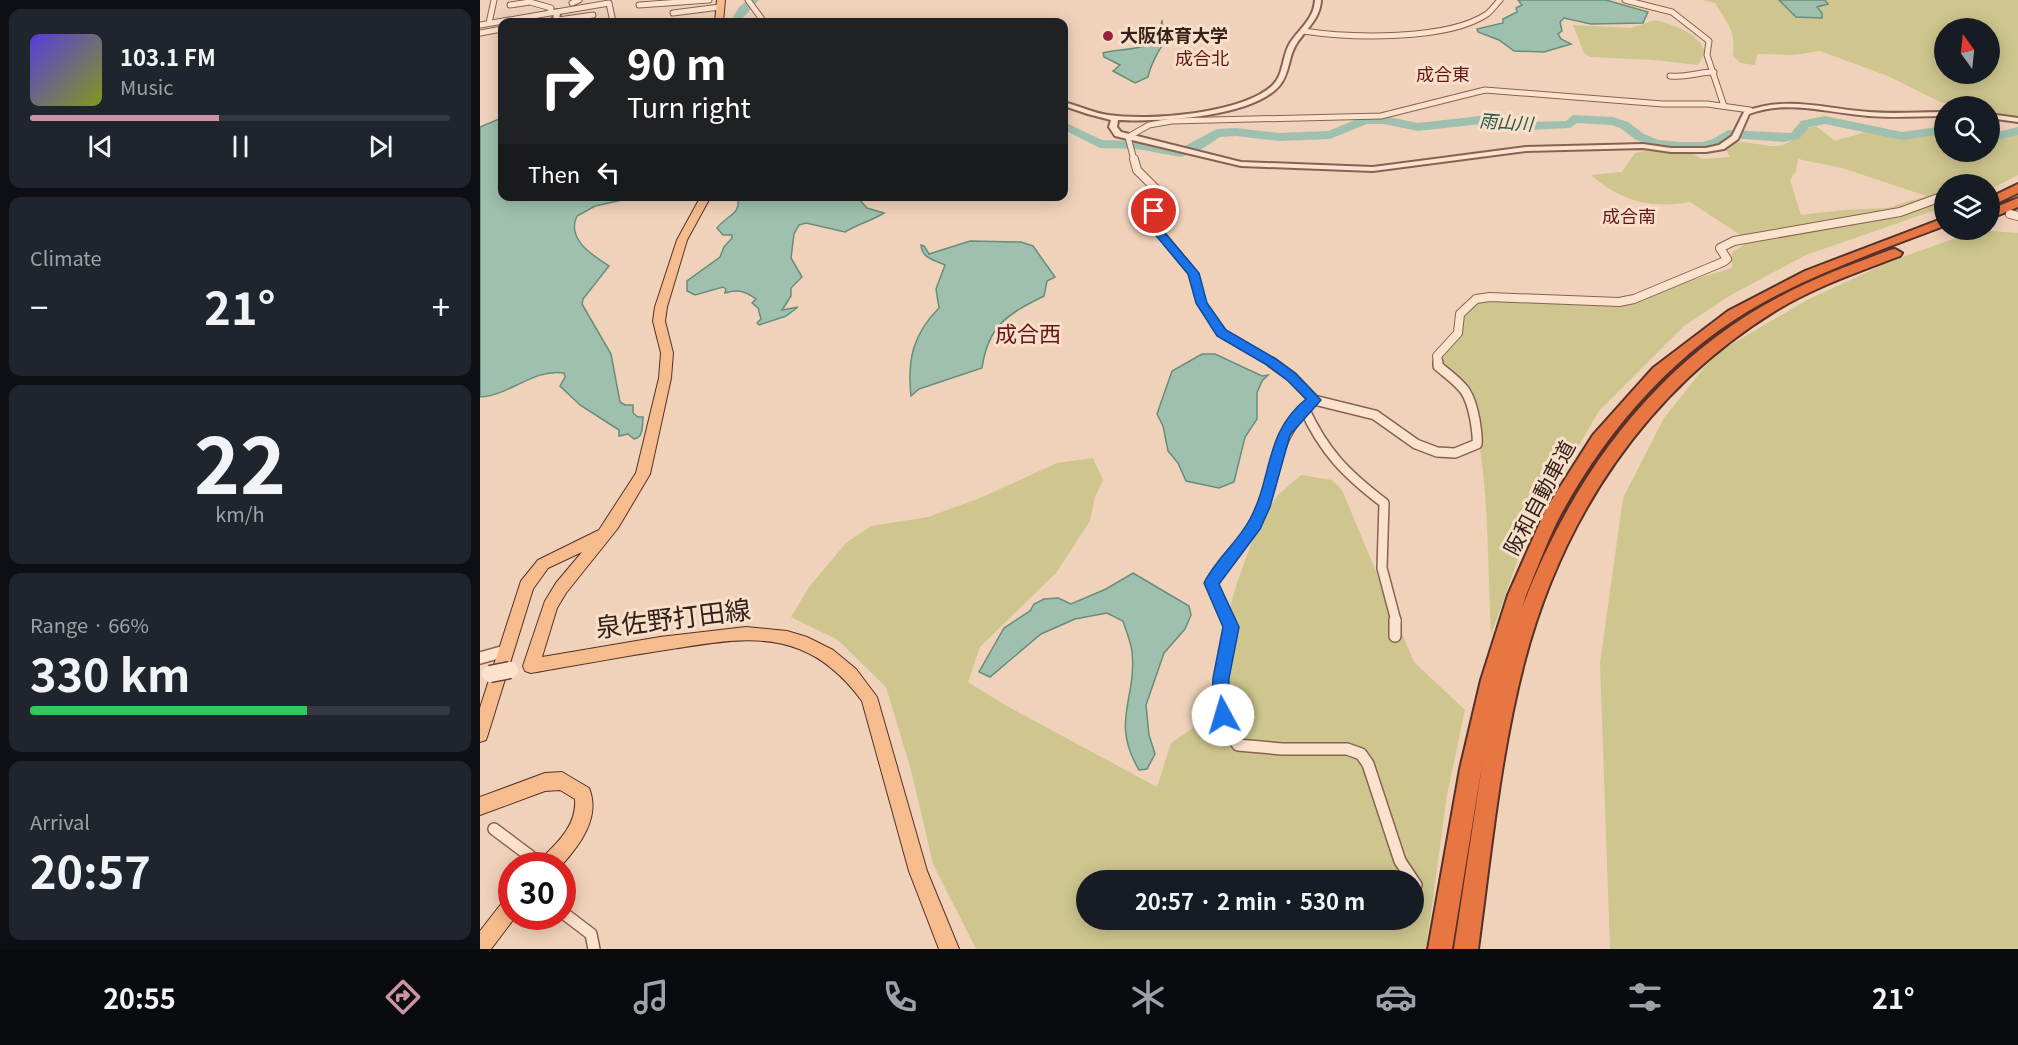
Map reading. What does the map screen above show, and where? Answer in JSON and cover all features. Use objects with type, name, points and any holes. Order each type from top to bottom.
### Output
[{"type":"highway","points":[[2000,197],[2018,188]]},
{"type":"highway","points":[[2000,210],[2018,202]]},
{"type":"highway","name":"阪和自動車道","points":[[1440,949],[1466,787],[1483,706],[1500,642],[1539,540],[1564,491],[1591,447],[1649,380],[1679,354],[1788,291],[1822,268],[1934,226]]},
{"type":"highway","name":"阪和自動車道","points":[[1788,291],[1934,238]]},
{"type":"highway","name":"阪和自動車道","points":[[1466,949],[1490,783],[1507,697],[1526,624],[1544,575],[1564,532],[1619,440],[1652,401],[1741,317]]},
{"type":"main road","points":[[719,18],[721,3]]},
{"type":"main road","name":"泉佐野打田線","points":[[703,201],[682,240],[661,307],[659,321],[667,353],[665,378],[643,474],[605,534],[561,588],[550,606],[531,666],[682,641],[761,634],[792,639],[815,648],[835,660],[855,677],[869,697],[918,870],[949,949]]},
{"type":"main road","points":[[480,734],[526,586],[532,576],[543,564],[605,534]]},
{"type":"main road","points":[[490,674],[510,670]]},
{"type":"main road","points":[[480,806],[545,782],[562,781],[583,794],[585,805],[582,822],[561,852]]},
{"type":"main road","points":[[480,947],[498,924]]},
{"type":"street","points":[[489,23],[494,0]]},
{"type":"street","points":[[572,3],[579,0]]},
{"type":"street","points":[[639,5],[709,0]]},
{"type":"street","points":[[1068,105],[1115,118],[1188,115],[1233,107],[1261,96],[1277,84],[1292,44],[1314,18],[1318,0]]},
{"type":"street","points":[[1303,31],[1328,36],[1414,33],[1482,17],[1500,0]]},
{"type":"street","points":[[1626,0],[1672,12],[1709,40],[1707,56],[1724,106]]},
{"type":"street","points":[[507,18],[511,2],[537,2],[550,8],[555,18]]},
{"type":"street","points":[[749,2],[761,18]]},
{"type":"street","points":[[520,18],[609,3],[612,18]]},
{"type":"street","points":[[677,7],[673,14],[721,3]]},
{"type":"street","points":[[577,18],[593,15],[594,6]]},
{"type":"street","points":[[480,25],[498,22]]},
{"type":"street","points":[[480,33],[498,30]]},
{"type":"street","points":[[1670,76],[1686,78],[1703,72],[1714,72]]},
{"type":"street","points":[[1128,137],[1149,125],[1172,121],[1390,115],[1485,90],[1663,104],[1707,104],[1750,110],[1788,106],[1873,114],[1934,114]]},
{"type":"street","points":[[1115,118],[1113,127],[1115,131],[1128,137],[1241,164],[1373,169],[1518,149],[1642,146],[1671,150],[1706,150],[1720,147],[1735,137],[1743,117],[1750,110]]},
{"type":"street","points":[[2000,118],[2018,120]]},
{"type":"street","points":[[1128,137],[1137,170],[1159,192],[1154,211],[1159,232],[1193,273],[1201,303],[1222,333],[1292,377],[1314,400],[1322,404],[1375,415],[1416,444],[1437,452],[1455,453],[1477,444],[1478,437],[1471,399],[1466,390],[1438,366],[1437,356],[1458,333],[1460,314],[1476,299],[1490,297],[1619,302],[1634,299],[1723,262],[1727,259],[1720,248],[1734,241],[1900,212],[1934,200]]},
{"type":"street","points":[[2010,214],[2018,216]]},
{"type":"street","points":[[1314,400],[1304,408],[1284,434],[1263,507],[1254,525],[1212,583],[1231,627],[1221,678],[1220,698],[1223,715],[1231,737],[1238,744],[1282,749],[1347,749],[1360,754],[1368,765],[1400,861],[1406,870]]},
{"type":"street","points":[[1304,408],[1326,453],[1354,481],[1384,503],[1383,574],[1394,608],[1395,636]]},
{"type":"street","points":[[480,658],[505,651]]},
{"type":"street","points":[[494,829],[525,852]]},
{"type":"street","points":[[576,923],[591,934],[594,949]]},
{"type":"shaded area","points":[[1518,0],[1606,0],[1648,12],[1643,23],[1591,24],[1564,18],[1560,22],[1562,31],[1558,34],[1561,39],[1571,44],[1544,52],[1514,51],[1499,40],[1478,32],[1477,29],[1503,23],[1503,19],[1517,12],[1516,8],[1522,5]]},
{"type":"shaded area","points":[[1702,0],[1779,0],[1796,17],[1804,17],[1818,9],[1819,5],[1827,4],[1825,0],[2018,0],[2018,118],[2000,116],[2000,96],[1934,96],[1934,99],[1888,76],[1820,51],[1794,55],[1757,54],[1755,65],[1740,63],[1733,56],[1732,34],[1715,3]]},
{"type":"shaded area","points":[[1779,0],[1825,0],[1828,4],[1817,7],[1822,13],[1822,18],[1796,17]]},
{"type":"shaded area","points":[[1655,20],[1684,30],[1697,39],[1705,52],[1698,65],[1590,57],[1584,53],[1573,25],[1631,28]]},
{"type":"shaded area","points":[[1162,21],[1166,41],[1155,58],[1148,77],[1135,83],[1113,71],[1120,65],[1104,57],[1103,53],[1148,44],[1158,35]]},
{"type":"shaded area","points":[[498,119],[498,201],[618,201],[595,206],[577,216],[575,232],[583,246],[609,266],[583,299],[582,304],[611,354],[620,402],[633,405],[633,413],[638,417],[643,417],[642,431],[637,438],[634,439],[628,434],[619,436],[619,430],[580,405],[560,386],[565,377],[564,373],[542,374],[501,392],[480,397],[480,127]]},
{"type":"shaded area","points":[[1816,126],[1835,141],[1868,131],[1902,138],[1934,134],[1934,162],[2000,162],[2000,139],[2018,133],[2018,175],[2000,184],[2000,174],[1934,174],[1934,210],[1806,255],[1731,295],[1684,326],[1599,411],[1527,534],[1491,635],[1487,518],[1477,431],[1468,396],[1443,370],[1437,356],[1458,333],[1460,314],[1476,299],[1619,302],[1732,268],[1732,252],[1744,245],[1739,234],[1690,202],[1663,204],[1637,201],[1613,191],[1591,175],[1622,172],[1635,153],[1651,150],[1690,152],[1702,159],[1730,157],[1724,146],[1732,143],[1782,145]],"holes":[[[1798,159],[1842,168],[1926,196],[1887,208],[1801,215],[1790,180],[1796,171]]]},
{"type":"shaded area","points":[[861,201],[867,208],[884,213],[845,232],[806,223],[799,225],[794,234],[791,258],[802,277],[791,288],[791,296],[782,310],[798,307],[786,316],[759,325],[757,323],[761,319],[758,308],[752,303],[756,299],[748,294],[738,291],[725,293],[726,289],[723,287],[695,295],[687,291],[687,281],[720,257],[724,247],[732,238],[732,235],[723,235],[717,228],[736,211],[738,202]]},
{"type":"shaded area","points":[[2000,232],[2018,233],[2018,949],[1610,949],[1600,663],[1623,498],[1664,418],[1715,354],[1807,300],[1891,261],[1951,240],[2000,240]]},
{"type":"shaded area","points":[[970,241],[1021,242],[1033,246],[1055,277],[1047,281],[1044,296],[1010,315],[995,331],[989,341],[982,368],[919,389],[911,396],[911,359],[923,328],[939,308],[936,289],[945,265],[926,256],[921,245],[929,254]]},
{"type":"shaded area","points":[[1202,354],[1215,354],[1262,376],[1268,375],[1262,381],[1257,393],[1257,419],[1245,437],[1234,482],[1219,488],[1186,481],[1178,463],[1168,451],[1163,426],[1157,414],[1172,371]]},
{"type":"shaded area","points":[[1093,458],[1103,480],[1095,497],[1090,521],[1056,573],[980,647],[968,682],[1005,705],[1157,787],[1171,743],[1196,726],[1215,689],[1218,650],[1236,586],[1256,530],[1277,496],[1301,475],[1332,480],[1342,490],[1414,662],[1465,710],[1447,795],[1426,949],[976,949],[933,864],[911,770],[886,687],[838,640],[791,617],[809,587],[846,543],[871,526],[928,517],[980,498],[1057,463]]},
{"type":"shaded area","points":[[1133,573],[1189,606],[1191,615],[1185,629],[1164,653],[1146,705],[1149,735],[1155,754],[1147,769],[1139,770],[1126,738],[1126,711],[1133,669],[1131,648],[1123,621],[1107,613],[1075,619],[1041,634],[990,677],[979,672],[1004,628],[1030,611],[1034,604],[1044,599],[1058,598],[1071,604],[1106,589]]},
{"type":"waterway","name":"雨山川","points":[[738,18],[743,9],[754,0]]},
{"type":"waterway","name":"雨山川","points":[[1068,128],[1100,144],[1137,145],[1180,153],[1193,149],[1217,133],[1236,132],[1279,137],[1330,135],[1365,120],[1384,120],[1418,127],[1489,119],[1530,126],[1570,124],[1573,119],[1613,121],[1624,125],[1640,137],[1657,143],[1682,146],[1702,146],[1717,142],[1728,134],[1783,138],[1795,136],[1805,124],[1825,120],[1902,136],[1934,131]]},
{"type":"waterway","name":"雨山川","points":[[2000,135],[2018,131]]},
{"type":"tunnel","points":[[2000,208],[2008,213]]},
{"type":"place","name":"大阪体育大学","points":[[1108,36]]},
{"type":"district","name":"成合北","points":[[1202,59]]},
{"type":"district","name":"成合東","points":[[1443,75]]},
{"type":"district","name":"成合南","points":[[1629,217]]},
{"type":"district","name":"成合西","points":[[1028,334]]},
{"type":"route","points":[[1154,211],[1159,232],[1193,273],[1201,303],[1222,333],[1292,377],[1314,400],[1304,408],[1284,434],[1276,455],[1263,507],[1254,525],[1212,583],[1231,627],[1221,678],[1220,698],[1223,715]]}]
